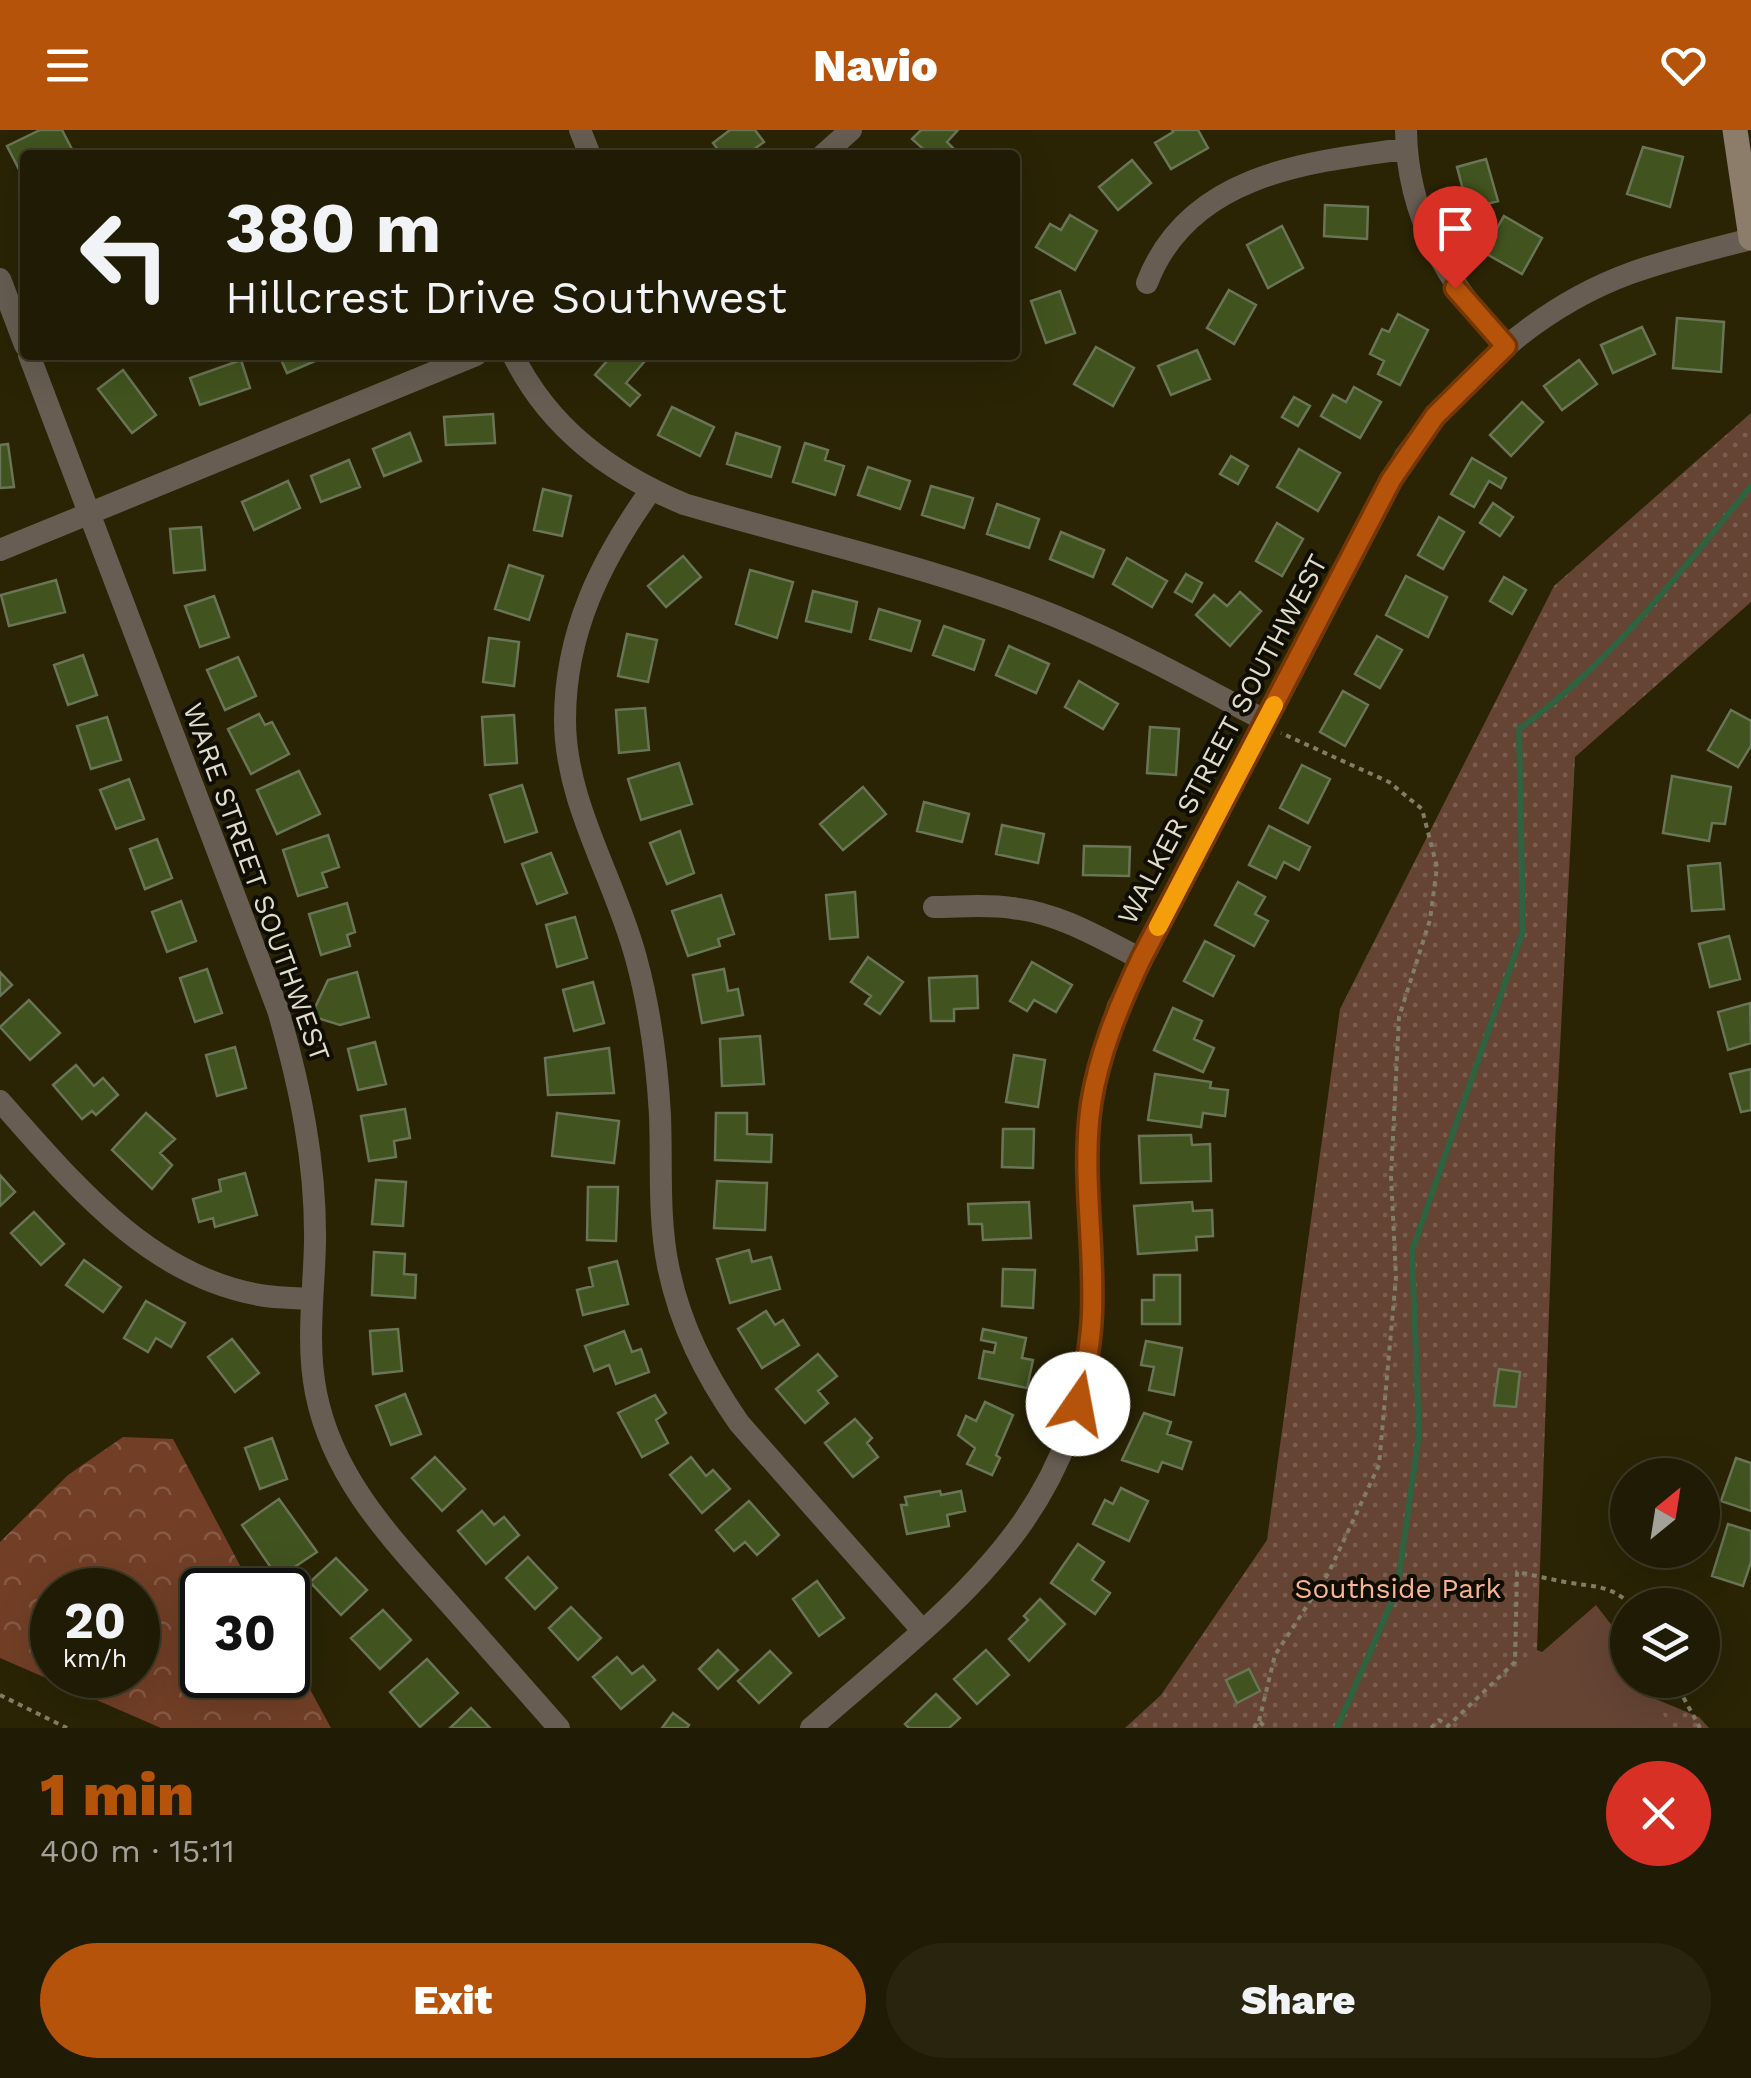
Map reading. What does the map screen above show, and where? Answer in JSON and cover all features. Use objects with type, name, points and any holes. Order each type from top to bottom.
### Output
[{"type":"street","points":[[828,150],[850,130]]},
{"type":"street","points":[[1735,130],[1751,239]]},
{"type":"street","points":[[1147,283],[1170,237],[1212,202],[1288,169],[1406,139],[1412,187],[1436,256],[1455,288],[1506,346]]},
{"type":"street","name":"WALKER STREET SOUTHWEST","points":[[811,1728],[995,1562],[1023,1526],[1064,1448],[1088,1359],[1092,1311],[1086,1165],[1091,1104],[1118,1006],[1406,456],[1435,416],[1506,346],[1560,307],[1627,274],[1751,239]]},
{"type":"street","points":[[0,279],[20,332]]},
{"type":"street","name":"WARE STREET SOUTHWEST","points":[[31,360],[278,1010],[295,1067],[312,1172],[311,1355],[316,1395],[328,1433],[350,1481],[379,1524],[558,1728]]},
{"type":"street","points":[[0,550],[464,360]]},
{"type":"street","points":[[515,360],[527,384],[577,441],[618,472],[651,490],[684,504],[990,592],[1053,615],[1113,641],[1264,723]]},
{"type":"street","points":[[651,490],[603,563],[586,600],[574,640],[565,721],[576,793],[618,902],[649,1016],[660,1113],[667,1263],[693,1347],[739,1423],[922,1630]]},
{"type":"street","points":[[934,907],[1010,907],[1044,914],[1077,926],[1141,959]]},
{"type":"street","points":[[0,1101],[90,1201],[163,1256],[198,1276],[232,1288],[267,1296],[312,1299]]},
{"type":"path","points":[[1254,1728],[1259,1721],[1274,1654],[1329,1572],[1379,1465],[1396,1277],[1392,1176],[1399,1017],[1430,920],[1437,867],[1422,809],[1389,782],[1264,723]]},
{"type":"path","points":[[1431,1728],[1438,1720],[1448,1726],[1515,1662],[1517,1572],[1610,1589]]},
{"type":"path","points":[[0,1696],[67,1728]]},
{"type":"path","points":[[1684,1698],[1700,1728]]},
{"type":"path","points":[[1259,1721],[1266,1728]]},
{"type":"green space","name":"Southside Park","points":[[1751,413],[1751,602],[1575,757],[1555,1145],[1537,1650],[1610,1680],[1610,1698],[1653,1698],[1699,1717],[1709,1728],[1125,1728],[1161,1695],[1267,1540],[1340,1009],[1554,586]]},
{"type":"green space","points":[[123,1437],[173,1439],[241,1568],[180,1568],[180,1698],[310,1698],[310,1689],[331,1728],[161,1728],[92,1698],[160,1698],[160,1568],[30,1568],[30,1671],[0,1658],[0,1542],[68,1475]]},
{"type":"green space","points":[[1596,1605],[1610,1623],[1610,1698],[1655,1698],[1670,1728],[1455,1728]]},
{"type":"building","points":[[40,130],[62,130],[72,150],[20,150],[20,171],[7,146]]},
{"type":"building","points":[[730,130],[755,130],[764,142],[753,150],[718,150],[713,143]]},
{"type":"building","points":[[921,130],[958,130],[947,142],[955,150],[924,150],[912,139]]},
{"type":"building","points":[[1172,130],[1198,130],[1208,148],[1171,169],[1155,143]]},
{"type":"building","points":[[1643,147],[1683,157],[1670,207],[1627,194]]},
{"type":"building","points":[[1486,159],[1498,201],[1468,209],[1457,167]]},
{"type":"building","points":[[1132,160],[1151,183],[1118,210],[1099,187]]},
{"type":"building","points":[[1325,205],[1368,207],[1367,239],[1324,236]]},
{"type":"building","points":[[1070,215],[1097,231],[1075,270],[1036,247],[1050,224],[1061,230]]},
{"type":"building","points":[[1504,216],[1542,238],[1522,274],[1483,252]]},
{"type":"building","points":[[1282,226],[1303,268],[1268,288],[1247,245]]},
{"type":"building","points":[[1229,290],[1256,305],[1234,344],[1207,328]]},
{"type":"building","points":[[1060,291],[1075,333],[1046,343],[1031,301]]},
{"type":"building","points":[[1398,314],[1428,330],[1400,385],[1378,374],[1384,361],[1370,354],[1382,329],[1389,332]]},
{"type":"building","points":[[1677,318],[1724,322],[1721,372],[1673,368]]},
{"type":"building","points":[[1642,327],[1655,354],[1613,373],[1601,345]]},
{"type":"building","points":[[1096,347],[1134,368],[1113,406],[1074,384]]},
{"type":"building","points":[[1197,350],[1210,379],[1171,395],[1158,366]]},
{"type":"building","points":[[241,360],[250,388],[200,405],[190,378]]},
{"type":"building","points":[[281,360],[317,360],[287,373]]},
{"type":"building","points":[[608,360],[645,361],[626,383],[640,395],[630,406],[595,375]]},
{"type":"building","points":[[1579,360],[1597,384],[1562,410],[1544,386]]},
{"type":"building","points":[[123,370],[156,415],[132,433],[98,389]]},
{"type":"building","points":[[1354,387],[1381,402],[1360,438],[1321,416],[1333,395],[1346,402]]},
{"type":"building","points":[[1294,397],[1310,406],[1298,426],[1282,417]]},
{"type":"building","points":[[1522,402],[1543,422],[1511,456],[1490,435]]},
{"type":"building","points":[[672,407],[714,427],[700,456],[658,435]]},
{"type":"building","points":[[493,414],[495,443],[446,445],[444,417]]},
{"type":"building","points":[[410,433],[421,461],[384,476],[373,449]]},
{"type":"building","points":[[736,433],[780,447],[771,477],[727,464]]},
{"type":"building","points":[[805,443],[828,450],[825,460],[844,466],[835,495],[793,482]]},
{"type":"building","points":[[8,444],[14,487],[0,488],[0,445]]},
{"type":"building","points":[[1299,449],[1340,473],[1318,511],[1277,487]]},
{"type":"building","points":[[1231,456],[1248,466],[1238,484],[1220,474]]},
{"type":"building","points":[[1472,458],[1506,478],[1501,488],[1489,481],[1474,507],[1451,494]]},
{"type":"building","points":[[349,460],[360,487],[321,502],[311,476]]},
{"type":"building","points":[[868,467],[910,481],[900,509],[858,495]]},
{"type":"building","points":[[288,481],[300,508],[254,530],[242,502]]},
{"type":"building","points":[[931,486],[973,498],[964,528],[922,515]]},
{"type":"building","points":[[543,489],[571,496],[562,536],[534,530]]},
{"type":"building","points":[[1493,503],[1513,517],[1500,536],[1480,523]]},
{"type":"building","points":[[997,504],[1039,519],[1029,548],[987,534]]},
{"type":"building","points":[[1439,517],[1464,532],[1443,569],[1418,555]]},
{"type":"building","points":[[1277,523],[1303,539],[1282,576],[1256,561]]},
{"type":"building","points":[[201,527],[205,570],[174,573],[170,529]]},
{"type":"building","points":[[1061,532],[1104,550],[1093,577],[1050,559]]},
{"type":"building","points":[[683,556],[701,577],[666,607],[648,586]]},
{"type":"building","points":[[1127,558],[1167,581],[1152,607],[1113,584]]},
{"type":"building","points":[[509,565],[543,576],[529,620],[495,609]]},
{"type":"building","points":[[750,570],[793,582],[777,638],[736,624]]},
{"type":"building","points":[[1186,574],[1202,583],[1192,602],[1175,592]]},
{"type":"building","points":[[1406,576],[1447,597],[1428,637],[1386,615]]},
{"type":"building","points":[[1504,577],[1526,590],[1512,614],[1490,601]]},
{"type":"building","points":[[56,580],[65,612],[9,626],[1,595]]},
{"type":"building","points":[[813,591],[857,602],[851,632],[806,621]]},
{"type":"building","points":[[1240,592],[1261,611],[1230,646],[1196,615],[1214,595],[1227,606]]},
{"type":"building","points":[[214,596],[229,637],[200,647],[185,606]]},
{"type":"building","points":[[879,609],[920,621],[911,651],[870,639]]},
{"type":"building","points":[[944,626],[984,640],[974,670],[933,655]]},
{"type":"building","points":[[627,634],[657,640],[648,682],[618,676]]},
{"type":"building","points":[[1377,636],[1402,650],[1380,688],[1355,674]]},
{"type":"building","points":[[489,638],[519,642],[514,686],[483,682]]},
{"type":"building","points":[[1009,646],[1049,664],[1036,693],[996,675]]},
{"type":"building","points":[[83,655],[97,695],[68,705],[54,665]]},
{"type":"building","points":[[238,657],[256,696],[225,710],[207,670]]},
{"type":"building","points":[[1079,681],[1118,704],[1103,729],[1065,707]]},
{"type":"building","points":[[1343,691],[1368,705],[1345,746],[1320,732]]},
{"type":"building","points":[[645,708],[649,750],[619,753],[616,710]]},
{"type":"building","points":[[1731,710],[1751,721],[1751,746],[1738,767],[1708,750]]},
{"type":"building","points":[[259,714],[265,725],[272,722],[289,754],[251,774],[228,729]]},
{"type":"building","points":[[514,715],[517,763],[485,765],[482,717]]},
{"type":"building","points":[[107,717],[121,760],[91,769],[77,726]]},
{"type":"building","points":[[1150,727],[1179,729],[1176,775],[1147,773]]},
{"type":"building","points":[[679,763],[692,804],[641,820],[628,779]]},
{"type":"building","points":[[1302,765],[1330,779],[1308,823],[1280,808]]},
{"type":"building","points":[[299,771],[320,814],[277,834],[257,790]]},
{"type":"building","points":[[1672,776],[1731,787],[1725,824],[1712,823],[1709,841],[1663,833]]},
{"type":"building","points":[[129,779],[144,819],[116,829],[100,790]]},
{"type":"building","points":[[522,785],[537,832],[505,842],[490,795]]},
{"type":"building","points":[[863,787],[886,814],[843,850],[820,824]]},
{"type":"building","points":[[924,802],[969,814],[962,842],[917,831]]},
{"type":"building","points":[[1002,825],[1044,834],[1038,863],[996,854]]},
{"type":"building","points":[[1269,826],[1310,847],[1299,870],[1284,862],[1276,878],[1249,865]]},
{"type":"building","points":[[680,831],[694,873],[667,884],[650,843]]},
{"type":"building","points":[[328,835],[339,867],[322,873],[327,887],[298,896],[283,850]]},
{"type":"building","points":[[157,839],[172,878],[145,889],[130,849]]},
{"type":"building","points":[[1084,846],[1130,847],[1129,876],[1083,875]]},
{"type":"building","points":[[551,853],[567,893],[537,904],[522,864]]},
{"type":"building","points":[[1720,863],[1724,909],[1692,911],[1688,866]]},
{"type":"building","points":[[1238,882],[1265,897],[1255,914],[1268,921],[1254,946],[1215,925]]},
{"type":"building","points":[[855,892],[858,937],[830,939],[826,895]]},
{"type":"building","points":[[721,895],[734,934],[718,939],[720,946],[688,956],[672,911]]},
{"type":"building","points":[[181,901],[196,941],[167,952],[152,912]]},
{"type":"building","points":[[347,903],[355,932],[347,935],[350,946],[321,955],[309,914]]},
{"type":"building","points":[[575,917],[587,958],[557,967],[546,925]]},
{"type":"building","points":[[1729,936],[1740,979],[1710,987],[1699,944]]},
{"type":"building","points":[[1205,941],[1234,956],[1213,996],[1184,981]]},
{"type":"building","points":[[868,957],[903,982],[880,1014],[865,1004],[871,996],[851,982]]},
{"type":"building","points":[[1032,962],[1072,985],[1056,1012],[1034,1000],[1027,1011],[1010,1001]]},
{"type":"building","points":[[207,969],[222,1013],[195,1022],[180,978]]},
{"type":"building","points":[[724,969],[728,991],[738,989],[743,1015],[702,1023],[693,975]]},
{"type":"building","points":[[0,972],[12,985],[0,996]]},
{"type":"building","points":[[357,972],[369,1017],[340,1025],[311,1016],[328,980]]},
{"type":"building","points":[[977,976],[978,1008],[954,1009],[954,1021],[931,1021],[929,978]]},
{"type":"building","points":[[593,982],[604,1023],[574,1031],[563,990]]},
{"type":"building","points":[[29,1000],[60,1033],[30,1060],[0,1027]]},
{"type":"building","points":[[1750,1003],[1751,1043],[1728,1050],[1718,1012]]},
{"type":"building","points":[[1173,1008],[1202,1021],[1194,1039],[1214,1048],[1203,1072],[1154,1050]]},
{"type":"building","points":[[760,1036],[764,1084],[722,1086],[720,1039]]},
{"type":"building","points":[[375,1042],[386,1084],[358,1090],[348,1049]]},
{"type":"building","points":[[235,1047],[246,1088],[217,1096],[206,1055]]},
{"type":"building","points":[[609,1048],[614,1093],[548,1095],[545,1058]]},
{"type":"building","points":[[1014,1055],[1045,1060],[1038,1107],[1006,1102]]},
{"type":"building","points":[[76,1065],[94,1086],[103,1078],[118,1095],[96,1115],[92,1111],[82,1119],[53,1085]]},
{"type":"building","points":[[1751,1069],[1751,1110],[1741,1112],[1730,1074]]},
{"type":"building","points":[[1155,1074],[1211,1082],[1210,1088],[1228,1090],[1225,1116],[1203,1113],[1201,1127],[1148,1120]]},
{"type":"building","points":[[405,1109],[410,1138],[394,1141],[396,1157],[369,1161],[361,1116]]},
{"type":"building","points":[[146,1113],[175,1139],[160,1153],[172,1165],[152,1189],[112,1150]]},
{"type":"building","points":[[557,1113],[619,1121],[614,1163],[552,1156]]},
{"type":"building","points":[[716,1113],[747,1113],[747,1134],[772,1135],[771,1162],[715,1160]]},
{"type":"building","points":[[1003,1129],[1034,1129],[1033,1168],[1002,1167]]},
{"type":"building","points":[[1191,1135],[1192,1145],[1210,1144],[1211,1181],[1141,1183],[1139,1136]]},
{"type":"building","points":[[245,1173],[257,1215],[215,1227],[213,1218],[199,1222],[193,1199],[221,1191],[219,1180]]},
{"type":"building","points":[[0,1175],[15,1192],[0,1206]]},
{"type":"building","points":[[376,1180],[406,1182],[403,1226],[372,1224]]},
{"type":"building","points":[[717,1181],[767,1183],[765,1230],[714,1228]]},
{"type":"building","points":[[588,1187],[618,1187],[616,1241],[587,1240]]},
{"type":"building","points":[[1029,1202],[1031,1238],[983,1240],[982,1224],[969,1224],[968,1204]]},
{"type":"building","points":[[1192,1202],[1193,1211],[1212,1210],[1213,1236],[1196,1237],[1197,1250],[1138,1254],[1134,1206]]},
{"type":"building","points":[[34,1212],[64,1244],[41,1265],[11,1233]]},
{"type":"building","points":[[749,1250],[752,1262],[771,1257],[780,1289],[730,1303],[717,1259]]},
{"type":"building","points":[[374,1252],[405,1254],[404,1274],[416,1275],[415,1298],[372,1295]]},
{"type":"building","points":[[84,1260],[121,1287],[103,1312],[66,1285]]},
{"type":"building","points":[[617,1261],[628,1304],[583,1315],[577,1290],[593,1286],[589,1268]]},
{"type":"building","points":[[1003,1269],[1035,1270],[1033,1308],[1002,1306]]},
{"type":"building","points":[[1154,1275],[1180,1275],[1180,1324],[1142,1324],[1142,1300],[1154,1300]]},
{"type":"building","points":[[146,1301],[185,1323],[171,1347],[156,1338],[148,1352],[124,1338]]},
{"type":"building","points":[[766,1311],[775,1325],[783,1320],[799,1345],[762,1368],[738,1329]]},
{"type":"building","points":[[398,1329],[402,1371],[373,1374],[370,1331]]},
{"type":"building","points":[[983,1329],[1026,1338],[1022,1358],[1033,1360],[1027,1388],[979,1378],[984,1351],[994,1353],[996,1343],[981,1340]]},
{"type":"building","points":[[624,1331],[632,1352],[641,1349],[649,1372],[616,1384],[609,1365],[594,1371],[585,1346]]},
{"type":"building","points":[[232,1339],[259,1373],[235,1392],[208,1357]]},
{"type":"building","points":[[1146,1341],[1182,1348],[1174,1395],[1149,1390],[1154,1367],[1141,1365]]},
{"type":"building","points":[[818,1354],[837,1376],[818,1391],[828,1403],[805,1423],[776,1389]]},
{"type":"building","points":[[1499,1369],[1520,1372],[1516,1407],[1494,1405]]},
{"type":"building","points":[[405,1394],[421,1434],[391,1445],[376,1406]]},
{"type":"building","points":[[655,1395],[666,1413],[656,1420],[668,1443],[642,1457],[618,1413]]},
{"type":"building","points":[[985,1402],[1013,1415],[992,1475],[967,1464],[975,1448],[958,1435],[966,1416],[976,1421]]},
{"type":"building","points":[[1144,1413],[1171,1422],[1167,1434],[1191,1442],[1182,1469],[1162,1462],[1158,1472],[1122,1460]]},
{"type":"building","points":[[855,1419],[872,1438],[867,1443],[878,1457],[853,1477],[825,1443]]},
{"type":"building","points":[[272,1438],[287,1479],[260,1489],[245,1448]]},
{"type":"building","points":[[435,1457],[465,1489],[442,1511],[412,1478]]},
{"type":"building","points":[[691,1457],[706,1476],[713,1470],[730,1489],[702,1513],[670,1475]]},
{"type":"building","points":[[1736,1458],[1751,1463],[1751,1511],[1721,1501]]},
{"type":"building","points":[[1121,1488],[1148,1501],[1129,1541],[1093,1524],[1105,1500],[1113,1504]]},
{"type":"building","points":[[940,1491],[941,1495],[961,1491],[965,1511],[947,1515],[949,1526],[907,1534],[901,1505],[907,1505],[905,1497]]},
{"type":"building","points":[[279,1499],[317,1552],[293,1568],[271,1568],[242,1525]]},
{"type":"building","points":[[749,1501],[779,1535],[757,1555],[745,1542],[734,1551],[716,1530]]},
{"type":"building","points":[[482,1511],[494,1525],[504,1517],[519,1535],[486,1564],[458,1531]]},
{"type":"building","points":[[1728,1524],[1751,1531],[1751,1562],[1743,1586],[1712,1576],[1714,1568],[1720,1568],[1720,1550]]},
{"type":"building","points":[[1078,1544],[1104,1562],[1092,1580],[1110,1593],[1095,1614],[1051,1583]]},
{"type":"building","points":[[528,1557],[557,1588],[535,1609],[506,1578]]},
{"type":"building","points":[[336,1558],[367,1590],[341,1615],[310,1582]]},
{"type":"building","points":[[817,1581],[844,1618],[819,1636],[793,1599]]},
{"type":"building","points":[[1040,1599],[1065,1624],[1029,1661],[1009,1639],[1028,1620],[1024,1616]]},
{"type":"building","points":[[571,1607],[601,1638],[578,1660],[549,1628]]},
{"type":"building","points":[[383,1610],[411,1640],[380,1669],[351,1638]]},
{"type":"building","points":[[718,1650],[738,1670],[718,1689],[699,1669]]},
{"type":"building","points":[[986,1650],[1009,1675],[977,1704],[954,1679]]},
{"type":"building","points":[[770,1651],[791,1673],[759,1703],[738,1681]]},
{"type":"building","points":[[617,1657],[632,1674],[643,1666],[655,1680],[621,1709],[593,1677]]},
{"type":"building","points":[[427,1659],[458,1693],[420,1727],[390,1692]]},
{"type":"building","points":[[1249,1669],[1260,1691],[1237,1703],[1226,1680]]},
{"type":"building","points":[[936,1694],[960,1718],[949,1728],[909,1728],[905,1724]]},
{"type":"building","points":[[471,1708],[490,1728],[450,1728]]},
{"type":"building","points":[[673,1713],[689,1725],[687,1728],[662,1728]]},
{"type":"waterway","points":[[1337,1728],[1397,1590],[1419,1433],[1412,1251],[1523,931],[1519,729],[1614,646],[1751,486]]},
{"type":"slow traffic","points":[[1158,927],[1274,705]]},
{"type":"route","points":[[1078,1404],[1088,1359],[1092,1311],[1086,1165],[1091,1104],[1118,1006],[1391,480],[1435,416],[1466,381],[1506,346],[1455,288]]}]
